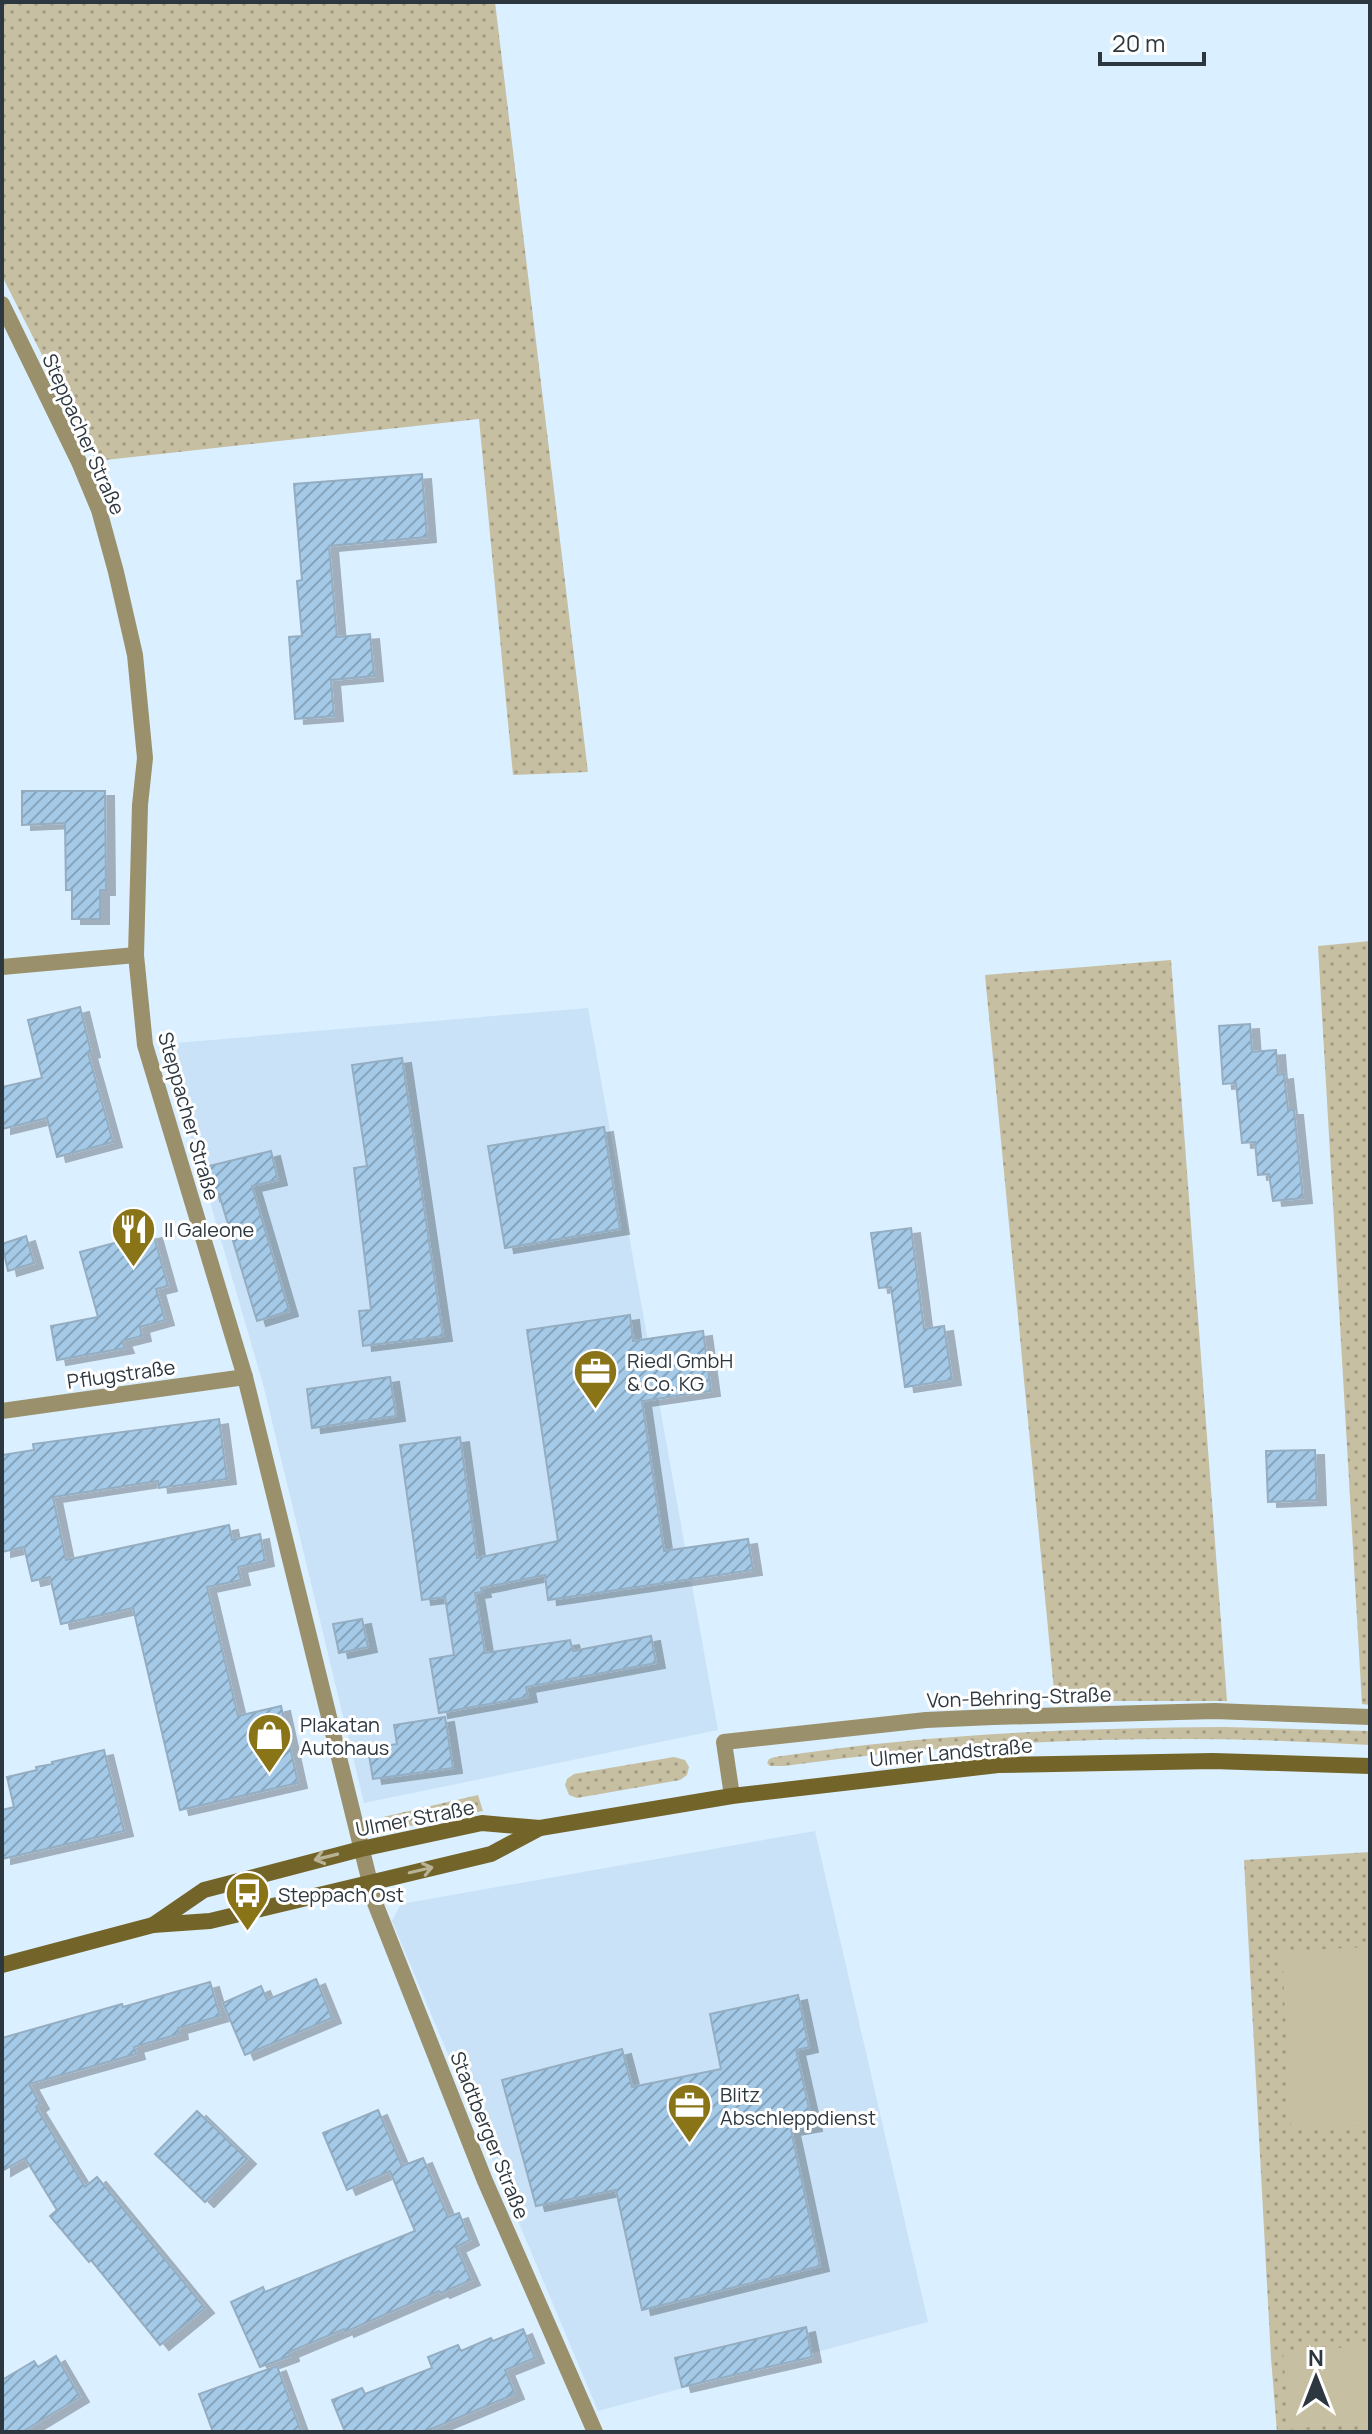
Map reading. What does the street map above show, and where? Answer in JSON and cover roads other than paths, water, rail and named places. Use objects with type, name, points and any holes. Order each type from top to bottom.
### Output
[{"type":"street","name":"Steppacher Straße","points":[[2,304],[99,510],[135,655],[145,758],[140,805],[136,955],[145,1045],[245,1377],[361,1849]]},
{"type":"street","points":[[2,967],[136,955]]},
{"type":"street","name":"Pflugstraße","points":[[2,1411],[245,1377]]},
{"type":"street","name":"Von-Behring-Straße","points":[[732,1796],[724,1742],[926,1720],[1007,1716],[1215,1711],[1370,1717]]},
{"type":"street","name":"Ulmer Landstraße","points":[[540,1828],[732,1796],[998,1765],[1213,1761],[1370,1766]]},
{"type":"street","name":"Ulmer Straße","points":[[153,1925],[204,1890],[361,1849],[482,1823],[540,1828]]},
{"type":"street","name":"Ulmer Straße","points":[[2,1965],[153,1925],[210,1921],[491,1854],[540,1828]]},
{"type":"street","name":"Stadtberger Straße","points":[[361,1849],[375,1903],[485,2181],[595,2432]]},
{"type":"place","name":"Il Galeone","points":[[133,1268]]},
{"type":"place","name":"Riedl GmbH & Co. KG","points":[[596,1411]]},
{"type":"place","name":"Plakatan Autohaus","points":[[269,1775]]},
{"type":"place","name":"Steppach Ost","points":[[247,1933]]},
{"type":"place","name":"Blitz Abschleppdienst","points":[[689,2145]]}]
